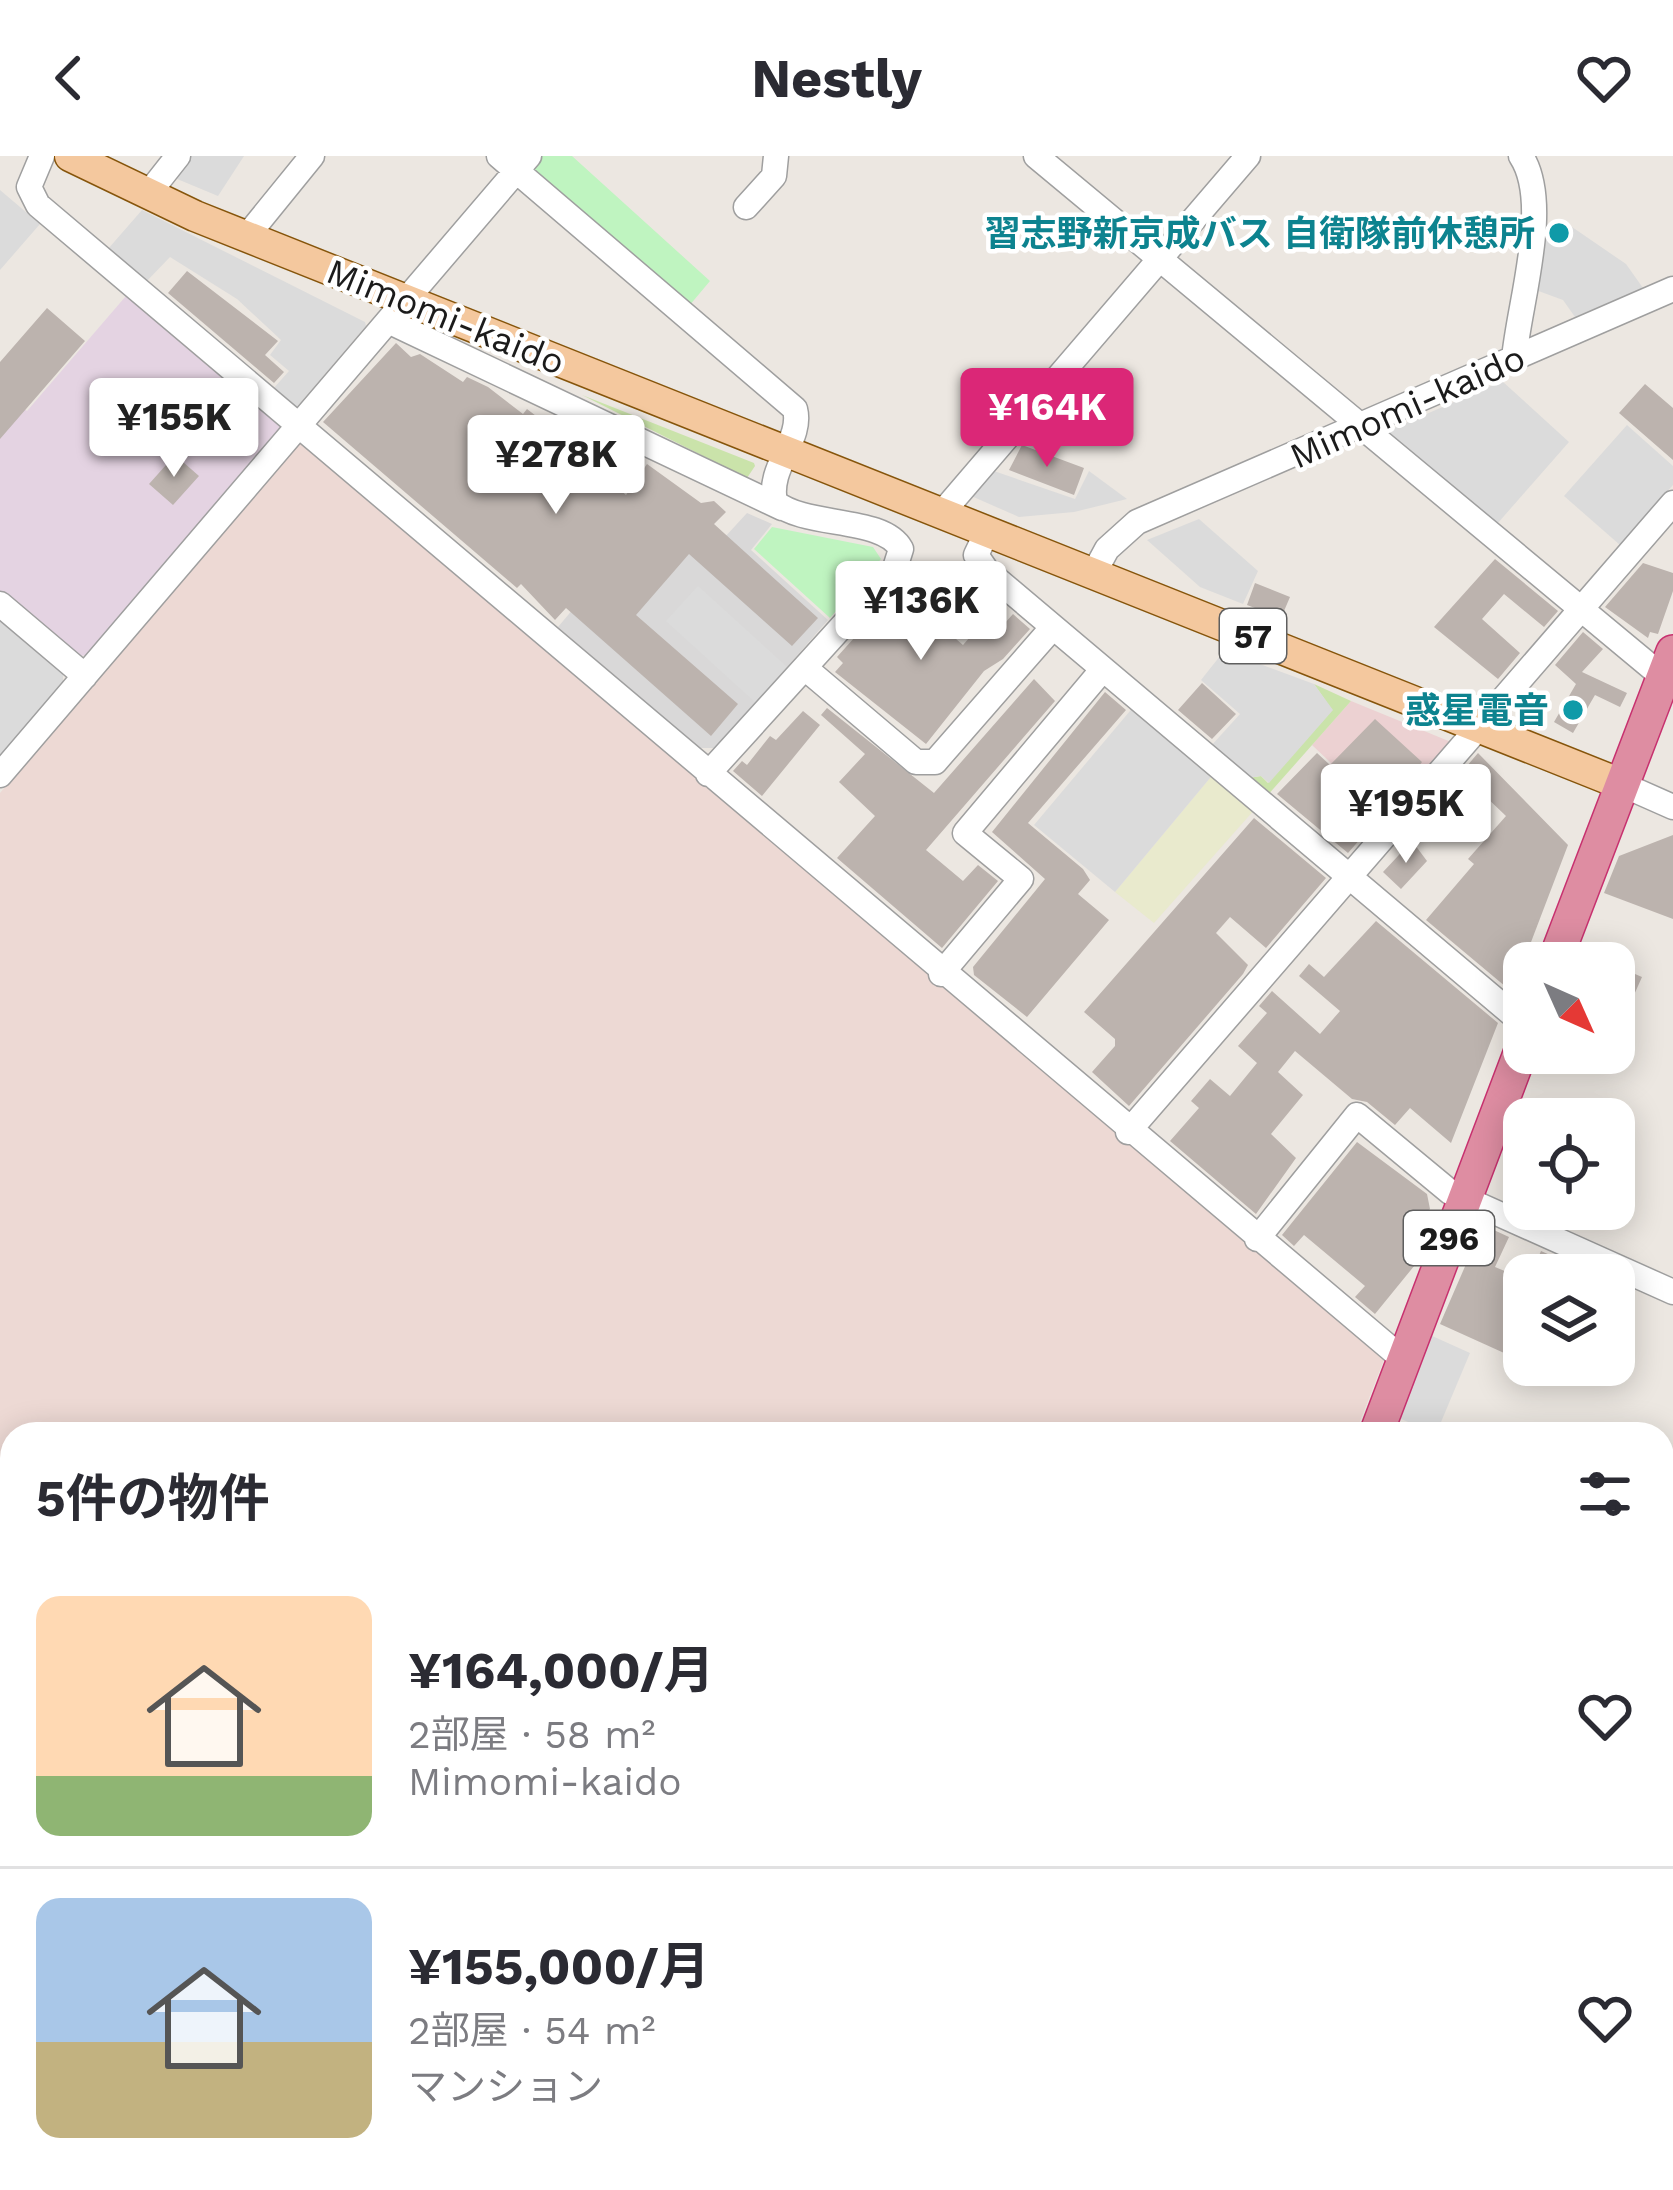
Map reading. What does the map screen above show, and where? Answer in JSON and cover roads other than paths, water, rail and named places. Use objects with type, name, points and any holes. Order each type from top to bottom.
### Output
[{"type":"highway","points":[[1562,942],[1668,665]]},
{"type":"highway","name":"296","points":[[1381,1422],[1512,1074]]},
{"type":"main road","name":"Mimomi-kaido","points":[[70,156],[397,311],[783,452],[1621,784]]},
{"type":"street","points":[[42,156],[29,187],[38,205],[941,974],[1404,1360]]},
{"type":"street","points":[[148,194],[178,156]]},
{"type":"street","points":[[247,236],[312,156]]},
{"type":"street","points":[[746,207],[774,176],[776,156]]},
{"type":"street","points":[[1036,156],[1580,609],[1668,665]]},
{"type":"street","points":[[941,514],[1248,156]]},
{"type":"street","points":[[1514,358],[1534,211],[1534,182],[1522,156]]},
{"type":"street","points":[[0,775],[397,311],[515,161],[795,409],[798,422],[783,452],[772,493],[782,508]]},
{"type":"street","name":"Mimomi-kaido","points":[[1094,573],[1107,549],[1137,522],[1673,290]]},
{"type":"street","points":[[397,311],[782,508],[897,540],[901,556],[888,576],[708,774]]},
{"type":"street","points":[[1128,1132],[1673,502]]},
{"type":"street","points":[[987,532],[977,549],[979,562],[1344,877],[1503,1007]]},
{"type":"street","points":[[0,604],[85,676]]},
{"type":"street","points":[[805,668],[916,762],[935,762],[1053,627]]},
{"type":"street","points":[[941,974],[1021,879],[965,833],[1103,669]]},
{"type":"street","points":[[1621,784],[1673,807]]},
{"type":"street","points":[[1257,1239],[1357,1115],[1464,1199],[1673,1292]]},
{"type":"place","name":"習志野新京成バス 自衛隊前休憩所","points":[[1559,233]]},
{"type":"place","name":"惑星電音","points":[[1573,710]]}]
